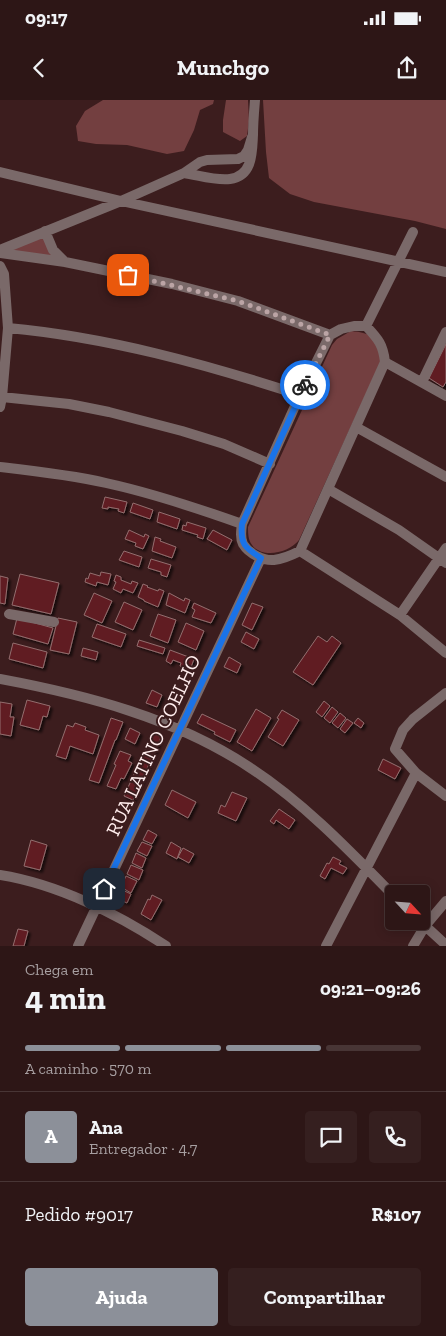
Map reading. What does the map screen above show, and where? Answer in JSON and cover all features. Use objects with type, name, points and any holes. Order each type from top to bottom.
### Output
[{"type":"street","points":[[184,173],[222,179],[238,177],[250,164],[252,155],[254,100]]},
{"type":"street","points":[[0,252],[45,231],[121,201],[184,173],[192,166],[207,160],[232,160],[244,156],[252,137]]},
{"type":"street","points":[[0,172],[121,201],[446,272]]},
{"type":"street","points":[[45,231],[53,250],[65,262]]},
{"type":"street","points":[[366,326],[413,232]]},
{"type":"street","points":[[0,252],[65,262],[172,284],[238,301],[330,335]]},
{"type":"street","points":[[0,266],[4,274],[8,328],[1,402],[70,404],[108,412],[224,444],[270,464]]},
{"type":"street","points":[[366,326],[378,339],[383,348],[385,362],[300,550],[288,558],[272,560],[261,558],[244,545],[241,535],[242,524],[300,395],[330,335],[341,329],[366,326]]},
{"type":"street","points":[[8,328],[54,332],[179,358],[300,395]]},
{"type":"street","points":[[422,382],[446,332]]},
{"type":"street","points":[[385,362],[446,396]]},
{"type":"street","points":[[356,427],[446,477]]},
{"type":"street","points":[[0,467],[40,471],[106,483],[176,501],[242,524]]},
{"type":"street","points":[[328,489],[399,530],[443,561]]},
{"type":"street","points":[[400,614],[443,561],[446,548]]},
{"type":"street","points":[[300,550],[400,614],[446,653]]},
{"type":"street","name":"RUA LATINO COELHO","points":[[78,946],[261,558]]},
{"type":"street","points":[[9,614],[54,622]]},
{"type":"street","points":[[0,679],[51,688],[103,702],[179,730],[213,746],[250,767],[310,814],[385,887]]},
{"type":"street","points":[[444,698],[413,719],[403,730],[395,749],[416,773],[446,796]]},
{"type":"street","points":[[326,946],[416,773]]},
{"type":"street","points":[[0,875],[27,880],[96,907],[132,925],[166,946]]},
{"type":"street","points":[[430,916],[446,901]]},
{"type":"street","points":[[413,946],[419,930]]},
{"type":"street","points":[[430,930],[446,945]]},
{"type":"shaded area","points":[[103,100],[214,100],[213,104],[200,110],[194,130],[184,151],[167,154],[127,145],[96,144],[78,141],[76,126],[85,111]]},
{"type":"shaded area","points":[[226,100],[248,100],[249,121],[247,136],[240,141],[223,132]]},
{"type":"shaded area","points":[[263,100],[446,100],[446,229],[415,221],[314,202],[290,194],[269,178]]},
{"type":"shaded area","points":[[44,232],[57,256],[16,255],[12,245]]},
{"type":"shaded area","points":[[351,331],[365,333],[378,343],[380,363],[299,540],[288,549],[280,552],[265,553],[253,546],[249,539],[248,527],[332,345],[337,339]]},
{"type":"building","points":[[446,344],[446,382],[443,387],[429,378]]},
{"type":"building","points":[[105,497],[127,502],[124,513],[118,511],[119,509],[102,508]]},
{"type":"building","points":[[133,503],[153,510],[150,519],[130,512]]},
{"type":"building","points":[[159,512],[180,519],[177,529],[157,522]]},
{"type":"building","points":[[187,522],[206,528],[203,539],[197,537],[198,535],[182,530],[183,525],[186,526]]},
{"type":"building","points":[[129,530],[144,537],[145,534],[149,536],[143,549],[135,546],[136,543],[125,539]]},
{"type":"building","points":[[213,530],[232,540],[227,550],[207,539]]},
{"type":"building","points":[[155,537],[176,547],[172,558],[152,551]]},
{"type":"building","points":[[124,551],[142,557],[139,567],[119,560]]},
{"type":"building","points":[[151,559],[171,565],[167,577],[161,575],[161,572],[148,568]]},
{"type":"building","points":[[101,572],[111,574],[108,585],[97,582],[96,586],[85,582],[90,573],[100,576]]},
{"type":"building","points":[[20,574],[59,583],[51,614],[12,605]]},
{"type":"building","points":[[116,575],[121,577],[121,580],[131,584],[132,581],[138,583],[133,593],[123,589],[121,593],[113,589]]},
{"type":"building","points":[[0,576],[8,578],[5,604],[0,603]]},
{"type":"building","points":[[143,584],[158,591],[159,589],[164,591],[158,607],[138,597]]},
{"type":"building","points":[[94,593],[112,601],[102,623],[84,615]]},
{"type":"building","points":[[169,593],[184,601],[185,598],[190,600],[185,613],[166,605]]},
{"type":"building","points":[[124,602],[142,610],[133,630],[115,622]]},
{"type":"building","points":[[194,603],[216,613],[211,623],[192,617],[195,610],[192,608]]},
{"type":"building","points":[[252,603],[263,607],[252,630],[242,625]]},
{"type":"building","points":[[158,614],[176,620],[168,643],[150,636]]},
{"type":"building","points":[[17,618],[53,628],[48,644],[13,634]]},
{"type":"building","points":[[58,618],[77,622],[69,654],[50,650]]},
{"type":"building","points":[[186,623],[204,631],[196,650],[178,642]]},
{"type":"building","points":[[97,624],[126,634],[121,647],[92,637]]},
{"type":"building","points":[[246,632],[259,639],[254,649],[241,642]]},
{"type":"building","points":[[318,636],[327,642],[332,636],[341,643],[313,685],[293,672]]},
{"type":"building","points":[[139,640],[165,648],[163,654],[137,646]]},
{"type":"building","points":[[13,643],[47,652],[43,668],[9,659]]},
{"type":"building","points":[[83,648],[98,652],[96,660],[81,656]]},
{"type":"building","points":[[170,650],[194,659],[190,670],[180,666],[181,663],[173,660],[171,664],[166,661]]},
{"type":"building","points":[[229,657],[241,664],[237,673],[224,667]]},
{"type":"building","points":[[152,690],[162,695],[157,707],[146,703]]},
{"type":"building","points":[[27,700],[50,706],[47,717],[43,716],[39,730],[20,725]]},
{"type":"building","points":[[324,701],[330,706],[322,717],[316,712]]},
{"type":"building","points":[[0,702],[12,704],[10,717],[14,717],[11,736],[0,734]]},
{"type":"building","points":[[332,707],[338,712],[330,723],[324,718]]},
{"type":"building","points":[[256,709],[271,718],[252,751],[237,742]]},
{"type":"building","points":[[282,710],[299,720],[283,746],[268,737]]},
{"type":"building","points":[[340,713],[346,718],[338,728],[332,723]]},
{"type":"building","points":[[202,714],[236,730],[230,742],[197,723]]},
{"type":"building","points":[[111,718],[123,722],[99,783],[89,780]]},
{"type":"building","points":[[358,718],[364,723],[361,728],[354,723]]},
{"type":"building","points":[[347,719],[353,723],[345,733],[340,729]]},
{"type":"building","points":[[75,723],[86,727],[85,730],[99,735],[93,754],[70,746],[66,759],[56,756],[67,725],[73,727]]},
{"type":"building","points":[[130,728],[140,733],[135,744],[125,739]]},
{"type":"building","points":[[153,733],[161,737],[133,800],[124,796]]},
{"type":"building","points":[[120,751],[131,755],[128,761],[132,763],[124,779],[121,778],[116,789],[107,786]]},
{"type":"building","points":[[383,759],[401,768],[395,779],[378,770]]},
{"type":"building","points":[[172,790],[196,802],[188,818],[165,805]]},
{"type":"building","points":[[232,792],[247,798],[236,821],[218,813],[221,805],[225,807]]},
{"type":"building","points":[[279,809],[295,820],[289,829],[276,820],[274,824],[270,821]]},
{"type":"building","points":[[148,830],[157,835],[152,844],[143,840]]},
{"type":"building","points":[[31,840],[47,845],[40,870],[24,866]]},
{"type":"building","points":[[142,842],[152,846],[147,856],[137,851]]},
{"type":"building","points":[[171,842],[181,848],[177,859],[166,853]]},
{"type":"building","points":[[183,848],[194,854],[189,863],[178,857]]},
{"type":"building","points":[[136,853],[146,858],[142,868],[132,863]]},
{"type":"building","points":[[333,857],[341,861],[339,864],[347,868],[343,874],[331,868],[325,879],[320,876],[327,863],[329,864]]},
{"type":"building","points":[[131,865],[143,870],[139,880],[127,874]]},
{"type":"building","points":[[126,876],[137,881],[131,893],[121,887]]},
{"type":"building","points":[[120,889],[131,894],[127,903],[116,898]]},
{"type":"building","points":[[152,895],[162,900],[151,920],[141,914]]},
{"type":"building","points":[[18,929],[28,931],[24,946],[13,946]]},
{"type":"way so far","points":[[128,275],[238,301],[330,335],[305,385]]},
{"type":"route","points":[[104,889],[261,558],[244,545],[241,535],[242,524],[305,385]]}]
